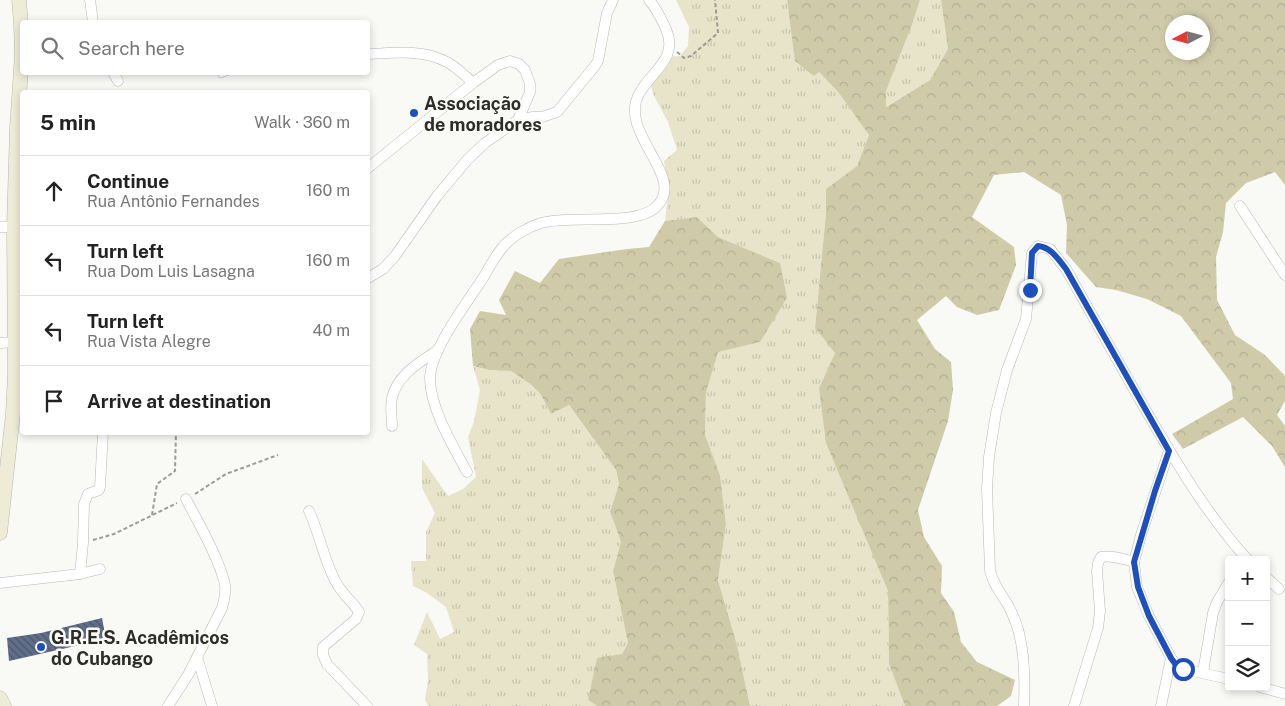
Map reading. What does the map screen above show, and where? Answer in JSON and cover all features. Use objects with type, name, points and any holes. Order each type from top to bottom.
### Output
[{"type":"main road","points":[[19,0],[21,20]]},
{"type":"main road","points":[[0,533],[13,413],[19,294],[14,227],[21,75]]},
{"type":"main road","points":[[0,698],[4,706]]},
{"type":"street","points":[[90,0],[93,20]]},
{"type":"street","points":[[370,277],[383,269],[395,256],[437,196],[468,158],[485,143],[518,120],[542,117],[556,112],[598,61],[607,13],[613,0]]},
{"type":"street","points":[[467,472],[442,423],[431,392],[430,376],[438,350],[503,246],[520,233],[541,223],[560,220],[626,218],[648,214],[662,201],[664,194],[663,178],[637,128],[634,108],[643,85],[660,66],[669,52],[668,32],[659,12],[649,0]]},
{"type":"street","points":[[370,54],[421,53],[445,61],[473,83]]},
{"type":"street","points":[[370,166],[473,83],[505,61],[510,60],[520,64],[525,70],[530,92],[518,120]]},
{"type":"street","points":[[1240,206],[1285,274]]},
{"type":"street","points":[[0,228],[14,227]]},
{"type":"street","points":[[1024,706],[1023,667],[1017,626],[1011,610],[994,585],[990,570],[987,474],[996,414],[1007,370],[1026,319],[1032,253],[1038,246],[1050,249],[1066,269],[1169,451],[1216,521],[1243,556]]},
{"type":"street","points":[[0,343],[16,342]]},
{"type":"street","points":[[392,426],[392,398],[399,383],[413,366],[438,350]]},
{"type":"street","points":[[80,574],[84,504],[86,496],[99,490],[100,487],[103,435]]},
{"type":"street","points":[[1169,451],[1134,562],[1140,595],[1149,616],[1176,665],[1183,669],[1225,678]]},
{"type":"street","points":[[168,706],[188,675],[222,608],[225,598],[225,586],[206,538],[186,499]]},
{"type":"street","points":[[309,511],[336,583],[359,612],[356,619],[323,647],[324,660],[367,706]]},
{"type":"street","points":[[1074,706],[1099,620],[1098,563],[1101,557],[1114,557],[1134,562]]},
{"type":"street","points":[[0,583],[100,570]]},
{"type":"street","points":[[1270,581],[1279,589]]},
{"type":"street","points":[[1203,672],[1213,613],[1225,589]]},
{"type":"street","points":[[197,657],[212,706]]},
{"type":"street","points":[[1161,706],[1171,658]]},
{"type":"street","points":[[1270,690],[1285,694]]},
{"type":"path","points":[[669,52],[676,51],[684,58],[691,56],[718,33],[716,0]]},
{"type":"path","points":[[152,515],[157,484],[175,471],[176,435]]},
{"type":"green space","points":[[676,0],[787,0],[796,61],[819,72],[838,92],[869,135],[857,166],[826,189],[826,213],[815,328],[835,353],[819,388],[861,524],[888,591],[889,664],[905,706],[750,706],[737,645],[718,580],[726,524],[720,475],[705,435],[706,393],[718,351],[760,342],[780,263],[718,237],[697,217],[665,221],[669,189],[664,161],[677,150],[668,122],[653,94],[650,81],[667,57],[680,56],[688,46],[689,27]]},
{"type":"green space","points":[[787,0],[920,0],[886,91],[886,107],[930,80],[948,49],[941,0],[1285,0],[1285,185],[1275,172],[1246,183],[1226,203],[1223,232],[1216,257],[1217,300],[1235,335],[1265,355],[1285,376],[1285,401],[1277,415],[1285,426],[1285,467],[1272,446],[1243,417],[1183,449],[1172,434],[1233,399],[1231,383],[1181,316],[1147,299],[1116,290],[1096,287],[1066,253],[1067,225],[1061,195],[1024,172],[994,175],[972,217],[1014,247],[1016,265],[999,310],[977,315],[957,307],[946,296],[917,320],[935,349],[951,362],[953,390],[948,421],[918,510],[924,537],[942,566],[941,593],[954,612],[961,642],[977,662],[1015,680],[1011,696],[997,706],[905,706],[889,664],[888,591],[826,443],[819,388],[835,353],[815,328],[826,213],[826,189],[857,166],[869,135],[838,92],[819,72],[814,76],[795,61]]},
{"type":"green space","points":[[920,0],[941,0],[948,49],[930,80],[885,107],[886,91]]},
{"type":"green space","points":[[697,217],[718,237],[780,263],[787,298],[760,342],[718,352],[706,393],[705,435],[720,475],[726,524],[718,580],[737,645],[750,706],[597,706],[588,700],[597,658],[622,654],[628,643],[613,571],[621,542],[610,512],[619,484],[616,470],[569,405],[551,414],[541,395],[533,386],[511,371],[489,370],[473,366],[470,329],[480,311],[506,315],[499,300],[515,271],[540,283],[559,259],[649,247],[665,221]]},
{"type":"green space","points":[[473,366],[489,370],[511,371],[533,386],[541,395],[551,414],[568,404],[616,470],[619,484],[610,512],[621,542],[613,571],[628,643],[588,700],[597,706],[428,706],[425,700],[428,680],[427,654],[414,645],[427,612],[440,639],[454,632],[446,607],[427,593],[413,586],[411,561],[426,561],[426,532],[435,513],[422,488],[422,459],[448,496],[463,489],[476,477],[468,437],[474,422],[480,390]]},
{"type":"building","name":"G.R.E.S. Acadêmicos do Cubango","points":[[102,618],[106,639],[9,661],[7,638],[41,633]]},
{"type":"place","name":"Associação de moradores","points":[[414,113]]},
{"type":"place","name":"G.R.E.S. Acadêmicos do Cubango","points":[[41,647]]},
{"type":"route","points":[[1030,290],[1032,253],[1038,246],[1044,246],[1050,249],[1066,269],[1169,451],[1134,562],[1138,587],[1149,616],[1171,658],[1176,665],[1183,669]]}]
